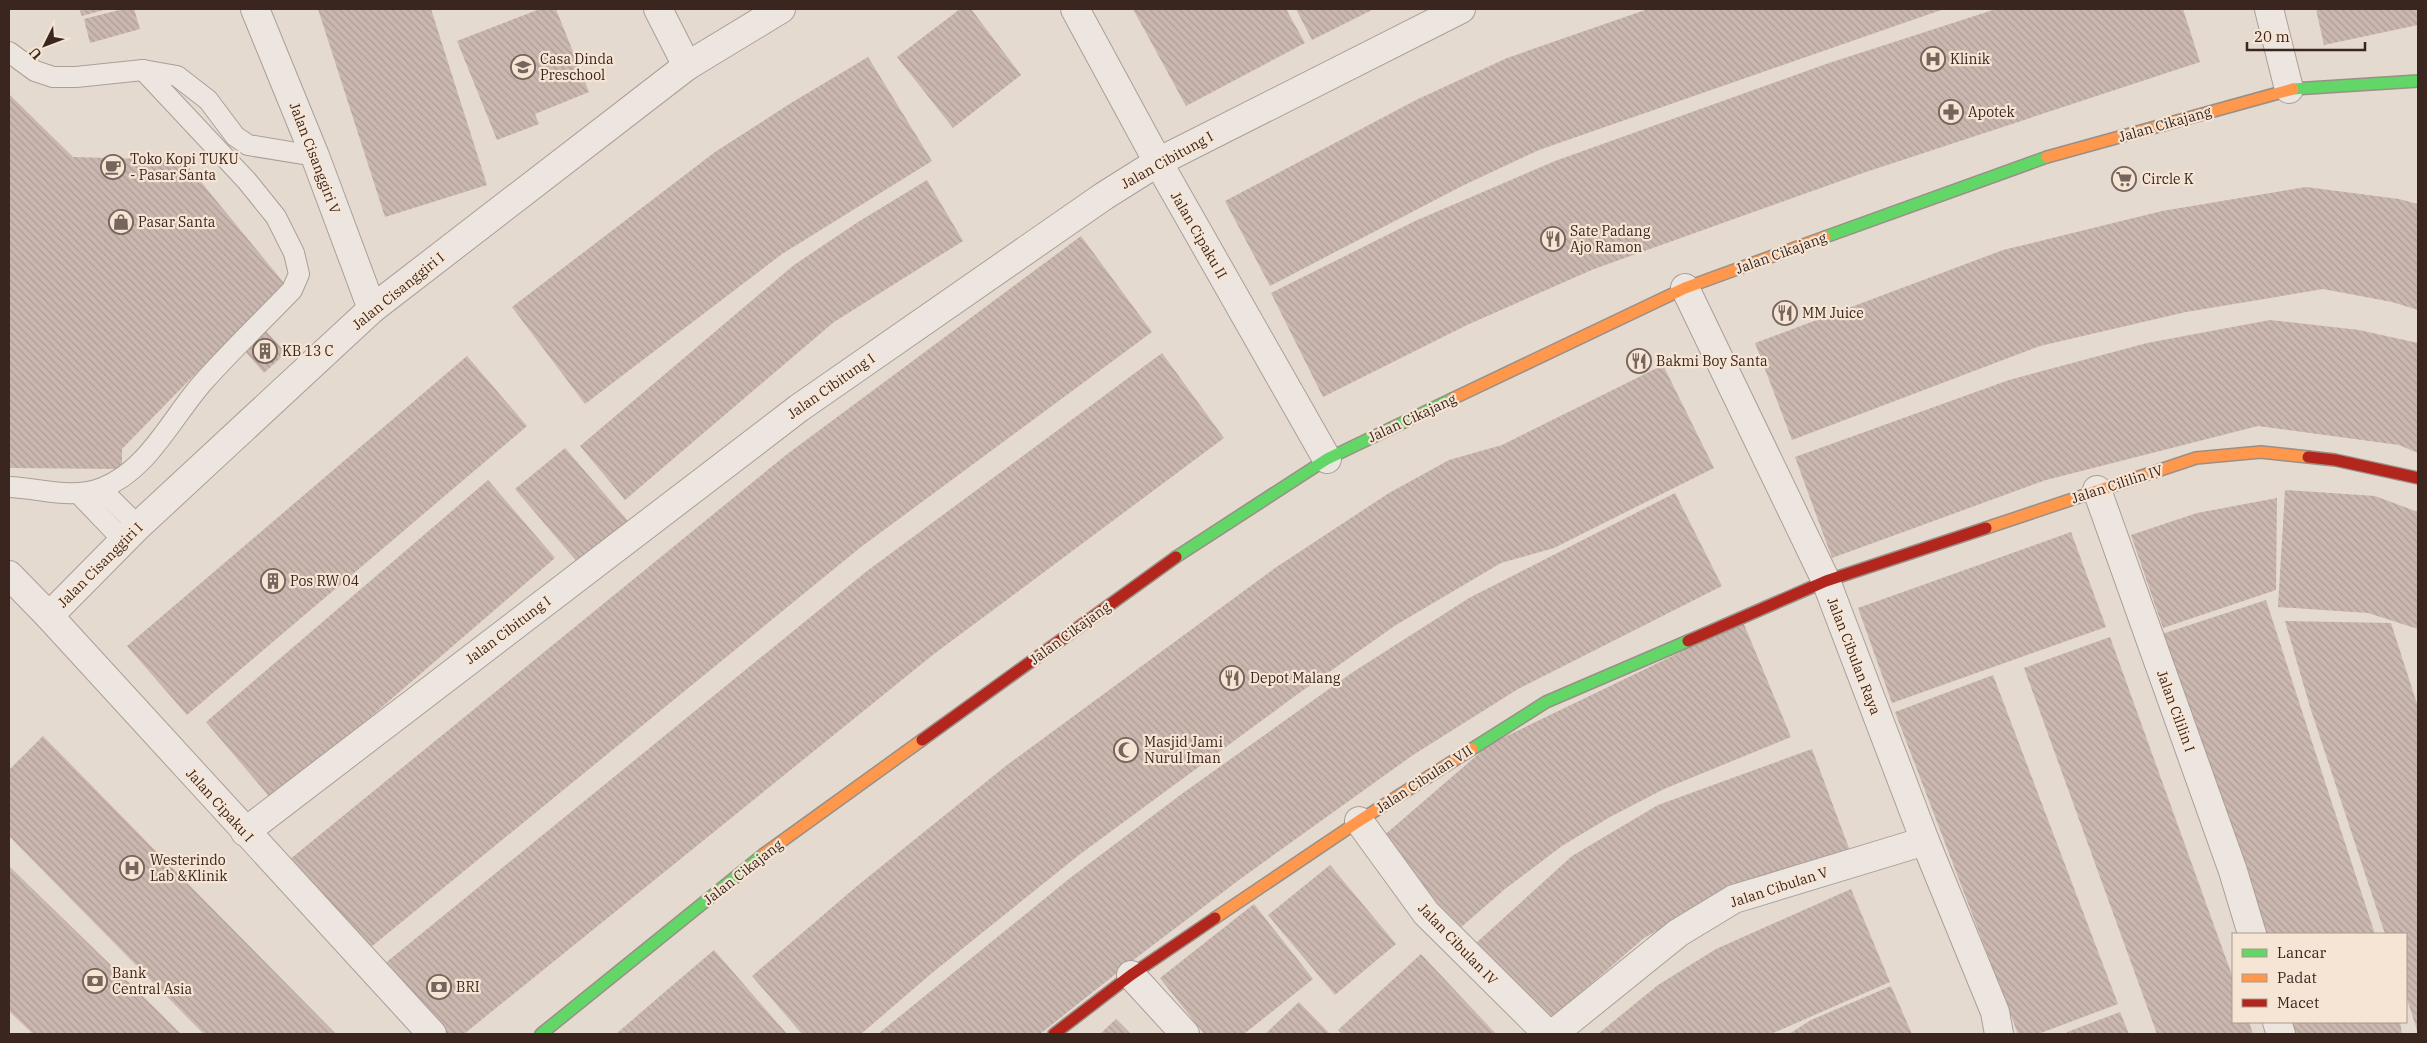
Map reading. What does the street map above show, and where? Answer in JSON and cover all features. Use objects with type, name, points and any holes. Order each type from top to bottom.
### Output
[{"type":"street","name":"Jalan Cisanggiri V","points":[[255,9],[316,156],[372,308]]},
{"type":"street","points":[[658,9],[688,66]]},
{"type":"street","name":"Jalan Cisanggiri I","points":[[49,616],[131,533],[372,308],[688,66],[781,9]]},
{"type":"street","name":"Jalan Cipaku II","points":[[1074,9],[1158,162],[1327,459]]},
{"type":"street","name":"Jalan Cibitung I","points":[[245,832],[799,408],[1104,196],[1158,162],[1461,9]]},
{"type":"street","points":[[2269,9],[2289,89]]},
{"type":"street","name":"Jalan Cikajang","points":[[541,1034],[765,853],[1174,558],[1327,459],[1684,288],[2029,162],[2289,89],[2418,81]]},
{"type":"street","name":"Jalan Cibulan Raya","points":[[1684,288],[1826,581],[1925,841],[1995,1012],[1999,1034]]},
{"type":"street","name":"Jalan Cililin IV","points":[[1826,581],[2196,458],[2261,452],[2335,460],[2418,478]]},
{"type":"street","name":"Jalan Cililin I","points":[[2097,490],[2233,871],[2252,933]]},
{"type":"street","name":"Jalan Cipaku I","points":[[9,575],[49,616],[432,1034]]},
{"type":"street","name":"Jalan Cibulan VII","points":[[1054,1034],[1131,975],[1359,821],[1546,702],[1826,581]]},
{"type":"street","name":"Jalan Cibulan IV","points":[[1359,821],[1426,913],[1548,1034]]},
{"type":"street","name":"Jalan Cibulan V","points":[[1553,1034],[1678,933],[1734,899],[1925,841]]},
{"type":"street","points":[[1131,975],[1185,1034]]},
{"type":"lane","points":[[9,52],[35,71],[53,77],[76,77],[143,70],[177,76],[208,100],[235,136],[248,145],[316,156]]},
{"type":"lane","points":[[9,487],[31,488],[56,494],[79,494],[101,489],[120,480],[145,457],[205,379],[292,290],[299,274],[294,253],[276,217],[247,181],[143,70]]},
{"type":"lane","points":[[101,489],[131,533]]},
{"type":"lane","points":[[79,494],[131,533]]},
{"type":"building","points":[[79,9],[107,9],[82,16]]},
{"type":"building","points":[[123,9],[134,9],[140,29],[90,43],[84,19]]},
{"type":"building","points":[[318,9],[431,9],[487,185],[385,217]]},
{"type":"building","name":"Casa Dinda Preschool","points":[[540,9],[556,9],[589,92],[535,114],[539,124],[497,140],[457,41]]},
{"type":"building","points":[[960,9],[971,9],[1021,75],[953,128],[897,57]]},
{"type":"building","points":[[1133,9],[1286,9],[1305,43],[1186,106]]},
{"type":"building","points":[[1296,9],[1374,9],[1312,40]]},
{"type":"building","points":[[1648,9],[1944,9],[1539,150],[1462,186],[1270,286],[1225,201],[1416,100],[1507,58]]},
{"type":"building","points":[[1996,9],[2183,9],[2200,62],[1863,173],[1594,269],[1467,325],[1323,397],[1271,293],[1415,221],[1555,161],[1826,64]]},
{"type":"building","points":[[2316,9],[2418,9],[2418,25],[2324,45]]},
{"type":"building","points":[[868,57],[932,161],[782,254],[585,404],[512,307],[715,152],[791,103]]},
{"type":"building","name":"Pasar Santa","points":[[9,94],[73,157],[183,160],[284,283],[122,449],[122,469],[9,468]]},
{"type":"building","points":[[927,180],[963,241],[834,322],[625,500],[580,446],[794,265],[858,222]]},
{"type":"building","points":[[2306,187],[2399,199],[2418,204],[2418,310],[2392,302],[2323,289],[2186,312],[2040,346],[1792,440],[1755,343],[2003,250],[2162,211]]},
{"type":"building","points":[[1081,236],[1152,332],[861,547],[365,952],[289,860],[786,455]]},
{"type":"building","points":[[2270,320],[2359,330],[2418,343],[2418,453],[2399,445],[2258,426],[2046,480],[1832,558],[1795,457],[2009,380],[2147,343]]},
{"type":"building","name":"KB 13 C","points":[[266,331],[286,353],[264,373],[244,350]]},
{"type":"building","points":[[1162,353],[1224,438],[934,654],[464,1034],[440,1034],[383,965],[867,571]]},
{"type":"building","points":[[467,356],[527,426],[187,715],[127,646]]},
{"type":"building","points":[[1663,365],[1714,468],[1554,548],[1501,563],[1396,625],[1295,696],[1079,855],[932,973],[861,1034],[802,1034],[752,976],[857,886],[1007,765],[1275,568],[1389,493],[1449,460],[1502,445]]},
{"type":"building","points":[[565,448],[628,521],[578,563],[515,489]]},
{"type":"building","points":[[488,480],[555,558],[273,801],[206,722]]},
{"type":"building","points":[[2285,490],[2375,496],[2418,512],[2418,629],[2368,613],[2278,607]]},
{"type":"building","points":[[1675,493],[1722,586],[1518,689],[1413,755],[1243,877],[1040,1034],[878,1034],[1070,878],[1183,793],[1353,672],[1469,598]]},
{"type":"building","points":[[2277,498],[2276,590],[2163,628],[2131,535],[2197,513]]},
{"type":"building","points":[[2071,532],[2106,627],[1892,703],[1858,608]]},
{"type":"building","points":[[2266,600],[2375,933],[2261,933],[2162,634]]},
{"type":"building","points":[[2285,621],[2391,623],[2418,707],[2418,1033],[2407,999],[2407,933],[2385,933],[2310,707]]},
{"type":"building","points":[[1743,622],[1791,737],[1664,789],[1610,817],[1562,846],[1505,889],[1459,929],[1381,838],[1490,744]]},
{"type":"building","points":[[2110,637],[2232,975],[2232,1023],[2249,1023],[2253,1034],[2157,1034],[2024,668]]},
{"type":"building","points":[[1993,675],[2118,1004],[2038,1034],[2018,1034],[1895,712]]},
{"type":"building","points":[[43,736],[336,1034],[204,1034],[9,836],[9,770]]},
{"type":"building","points":[[1812,749],[1850,851],[1706,903],[1644,938],[1547,1022],[1475,944],[1572,856],[1658,805]]},
{"type":"building","points":[[1330,865],[1396,944],[1335,995],[1268,915]]},
{"type":"building","points":[[9,866],[181,1034],[33,1034],[9,1011]]},
{"type":"building","points":[[1851,889],[1890,982],[1771,1034],[1598,1034],[1658,985],[1716,949]]},
{"type":"building","points":[[1254,904],[1313,979],[1244,1034],[1204,1034],[1160,978]]},
{"type":"building","points":[[714,950],[787,1034],[616,1034],[660,996]]},
{"type":"building","points":[[1421,954],[1496,1034],[1342,1034],[1338,1030]]},
{"type":"building","points":[[1891,986],[1912,1034],[1789,1034],[1811,1020]]},
{"type":"building","points":[[1299,1002],[1330,1034],[1265,1034]]},
{"type":"building","points":[[2120,1012],[2129,1034],[2068,1034],[2067,1032]]},
{"type":"building","points":[[1116,1019],[1131,1034],[1100,1034]]},
{"type":"building","points":[[2288,1023],[2400,1023],[2402,1034],[2291,1034]]},
{"type":"traffic: fast","points":[[2293,89],[2418,81]]},
{"type":"traffic: fast","points":[[1825,237],[2047,157]]},
{"type":"traffic: fast","points":[[1176,557],[1327,459],[1452,399]]},
{"type":"traffic: fast","points":[[1472,749],[1546,702],[1688,641]]},
{"type":"traffic: fast","points":[[541,1034],[764,854]]},
{"type":"traffic: slow","points":[[2047,157],[2293,89]]},
{"type":"traffic: slow","points":[[1452,399],[1685,288],[1825,237]]},
{"type":"traffic: slow","points":[[1986,528],[2196,458],[2261,452],[2308,457]]},
{"type":"traffic: slow","points":[[764,854],[922,740]]},
{"type":"traffic: slow","points":[[1215,918],[1359,821],[1472,749]]},
{"type":"traffic: jam","points":[[2308,457],[2335,460],[2418,478]]},
{"type":"traffic: jam","points":[[1688,641],[1826,581],[1986,528]]},
{"type":"traffic: jam","points":[[922,740],[1176,557]]},
{"type":"traffic: jam","points":[[1054,1034],[1131,975],[1215,918]]},
{"type":"place","name":"Klinik","points":[[1933,59]]},
{"type":"place","name":"Casa Dinda Preschool","points":[[523,67]]},
{"type":"place","name":"Apotek","points":[[1951,112]]},
{"type":"place","name":"Toko Kopi TUKU - Pasar Santa","points":[[113,167]]},
{"type":"place","name":"Circle K","points":[[2124,179]]},
{"type":"place","name":"Pasar Santa","points":[[121,222]]},
{"type":"place","name":"Sate Padang Ajo Ramon","points":[[1553,239]]},
{"type":"place","name":"MM Juice","points":[[1785,313]]},
{"type":"place","name":"KB 13 C","points":[[265,351]]},
{"type":"place","name":"Bakmi Boy Santa","points":[[1639,361]]},
{"type":"place","name":"Pos RW 04","points":[[273,581]]},
{"type":"place","name":"Depot Malang","points":[[1232,678]]},
{"type":"place","name":"Masjid Jami Nurul Iman","points":[[1126,750]]},
{"type":"place","name":"Westerindo Lab &Klinik","points":[[132,868]]},
{"type":"place","name":"Bank Central Asia","points":[[95,981]]},
{"type":"place","name":"BRI","points":[[439,987]]}]
